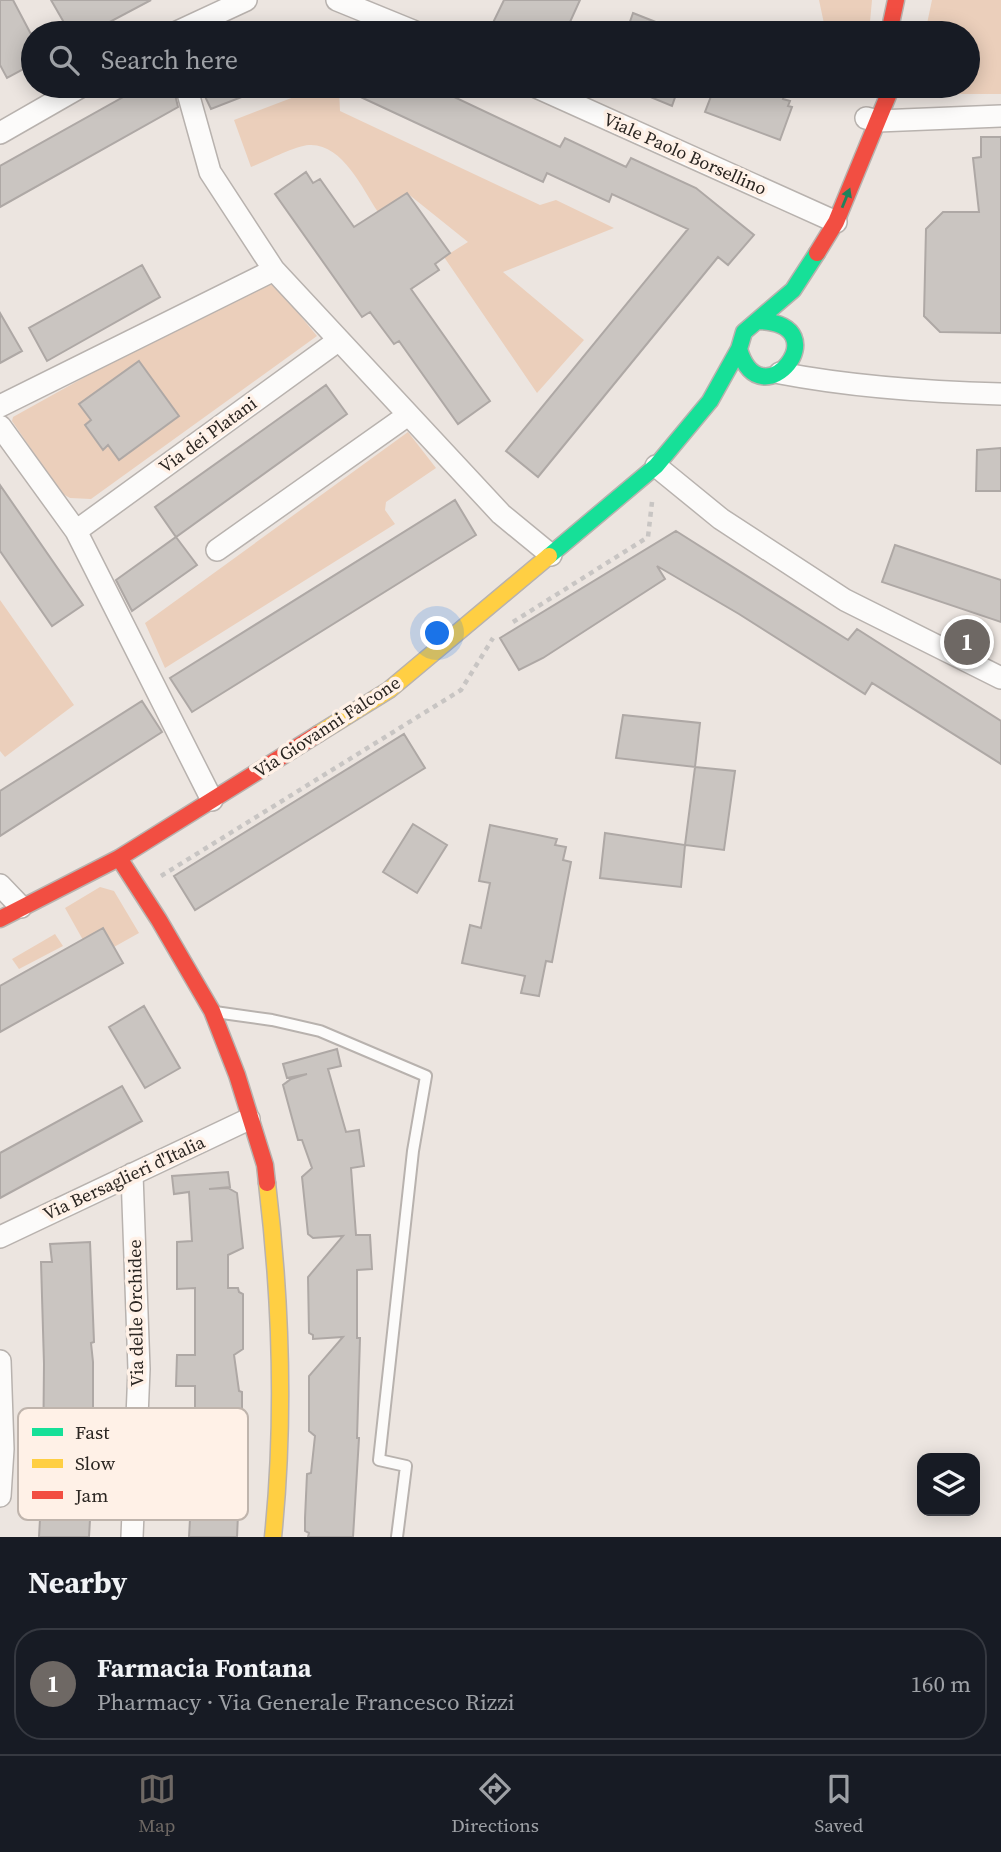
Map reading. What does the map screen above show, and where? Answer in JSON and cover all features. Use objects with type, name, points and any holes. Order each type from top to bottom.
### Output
[{"type":"street","points":[[200,21],[246,0]]},
{"type":"street","points":[[337,0],[389,21]]},
{"type":"street","points":[[892,21],[896,0]]},
{"type":"street","points":[[3,124],[57,98]]},
{"type":"street","points":[[189,98],[210,172],[274,270],[501,514],[551,555]]},
{"type":"street","name":"Viale Paolo Borsellino","points":[[561,98],[829,218]]},
{"type":"street","name":"Via Giovanni Falcone","points":[[871,119],[874,98]]},
{"type":"street","name":"Via Giovanni Falcone","points":[[0,919],[119,858],[389,690],[656,467],[710,401],[739,349],[744,332],[793,290],[814,258],[871,119],[884,98]]},
{"type":"street","points":[[871,119],[1001,116]]},
{"type":"street","points":[[0,406],[274,270]]},
{"type":"street","points":[[771,374],[793,359],[793,290]]},
{"type":"street","points":[[759,321],[777,321],[825,382]]},
{"type":"street","name":"Via dei Platani","points":[[76,531],[339,340]]},
{"type":"street","points":[[739,349],[746,366],[771,374],[927,392],[1001,394]]},
{"type":"street","name":"Via Giovanni Falcone","points":[[710,401],[771,374]]},
{"type":"street","points":[[217,550],[408,415]]},
{"type":"street","points":[[0,426],[76,531],[212,800]]},
{"type":"street","points":[[656,467],[722,519],[845,600],[1001,678]]},
{"type":"street","points":[[119,858],[212,1011],[237,1075],[265,1165],[277,1268],[280,1469],[273,1537]]},
{"type":"street","points":[[0,885],[21,907]]},
{"type":"street","name":"Via Bersaglieri d'Italia","points":[[0,1237],[249,1119]]},
{"type":"street","name":"Via delle Orchidee","points":[[132,1174],[139,1369],[137,1408]]},
{"type":"street","points":[[0,1361],[0,1496]]},
{"type":"lane","points":[[212,1011],[320,1031],[426,1076],[413,1151],[379,1460],[406,1466],[397,1537]]},
{"type":"path","points":[[508,625],[648,537],[656,467]]},
{"type":"path","points":[[154,880],[461,690],[496,633]]},
{"type":"shaded area","points":[[819,0],[872,0],[870,21],[823,21]]},
{"type":"shaded area","points":[[932,0],[1001,0],[1001,94],[980,94],[980,21],[928,21]]},
{"type":"shaded area","points":[[292,98],[339,98],[340,111],[540,205],[556,200],[614,228],[503,272],[584,340],[537,393],[444,257],[468,242],[407,193],[378,212],[350,169],[331,151],[321,146],[296,148],[251,167],[234,120]]},
{"type":"shaded area","points":[[261,279],[271,280],[317,336],[91,499],[70,498],[61,493],[12,421],[13,417]]},
{"type":"shaded area","points":[[408,432],[436,468],[386,502],[385,510],[395,524],[165,668],[145,623]]},
{"type":"shaded area","points":[[0,600],[74,705],[5,757],[0,751]]},
{"type":"shaded area","points":[[100,887],[114,891],[139,933],[114,947],[103,929],[83,940],[65,908]]},
{"type":"shaded area","points":[[55,934],[63,946],[19,969],[12,959]]},
{"type":"building","points":[[0,0],[13,0],[24,21],[21,21],[21,70],[7,78],[0,65]]},
{"type":"building","points":[[51,0],[151,0],[112,21],[63,21]]},
{"type":"building","points":[[504,0],[580,0],[570,21],[494,21]]},
{"type":"building","points":[[633,13],[653,21],[630,21]]},
{"type":"building","points":[[122,98],[176,98],[178,107],[0,207],[0,166]]},
{"type":"building","points":[[206,98],[239,98],[211,109]]},
{"type":"building","points":[[363,98],[456,98],[560,147],[565,138],[626,167],[631,158],[696,188],[754,235],[728,265],[718,257],[538,477],[506,451],[688,229],[612,194],[609,202],[547,173],[543,182]]},
{"type":"building","points":[[653,98],[675,98],[672,106]]},
{"type":"building","points":[[710,98],[783,98],[790,101],[788,106],[792,107],[780,140],[705,112]]},
{"type":"building","points":[[981,137],[1001,137],[1001,333],[940,332],[924,316],[926,229],[943,212],[979,212],[973,158],[981,157]]},
{"type":"building","points":[[306,172],[313,183],[320,179],[354,227],[407,193],[450,253],[435,264],[439,270],[411,289],[490,401],[458,424],[399,341],[394,344],[370,312],[362,317],[275,194]]},
{"type":"building","points":[[142,265],[160,297],[47,361],[29,328]]},
{"type":"building","points":[[0,313],[22,351],[0,363]]},
{"type":"building","points":[[139,361],[179,416],[119,460],[108,445],[103,450],[85,425],[91,420],[79,404]]},
{"type":"building","points":[[326,385],[347,414],[176,537],[155,507]]},
{"type":"building","points":[[1001,448],[1001,491],[976,491],[977,450]]},
{"type":"building","points":[[0,485],[83,605],[52,626],[0,551]]},
{"type":"building","points":[[455,500],[476,535],[192,712],[170,678]]},
{"type":"building","points":[[676,531],[848,640],[857,629],[1001,721],[1001,764],[872,683],[865,694],[657,566],[665,579],[543,658],[519,670],[500,638]]},
{"type":"building","points":[[176,537],[197,565],[132,611],[116,580]]},
{"type":"building","points":[[895,545],[1001,580],[1001,622],[882,582]]},
{"type":"building","points":[[142,701],[162,732],[0,836],[0,791]]},
{"type":"building","points":[[623,715],[700,723],[695,767],[616,758]]},
{"type":"building","points":[[404,734],[425,768],[195,910],[174,876]]},
{"type":"building","points":[[695,767],[735,771],[724,850],[685,845]]},
{"type":"building","points":[[413,824],[447,845],[417,893],[383,872]]},
{"type":"building","points":[[490,825],[557,839],[555,845],[566,847],[563,860],[571,862],[552,962],[546,961],[539,996],[521,993],[525,976],[462,963],[470,925],[481,928],[490,883],[479,881]]},
{"type":"building","points":[[605,833],[685,845],[681,887],[600,878]]},
{"type":"building","points":[[103,928],[123,963],[0,1032],[0,986]]},
{"type":"building","points":[[144,1006],[180,1068],[145,1088],[109,1027]]},
{"type":"building","points":[[337,1049],[341,1066],[328,1069],[346,1132],[359,1130],[364,1166],[351,1168],[356,1235],[370,1235],[372,1269],[357,1270],[357,1338],[360,1338],[359,1438],[353,1537],[308,1537],[309,1533],[305,1531],[307,1474],[311,1473],[315,1436],[309,1431],[309,1376],[343,1337],[313,1339],[313,1335],[309,1333],[308,1277],[343,1236],[313,1238],[308,1234],[302,1177],[312,1168],[302,1140],[298,1140],[283,1085],[291,1079],[307,1074],[287,1078],[283,1064]]},
{"type":"building","points":[[122,1086],[142,1121],[0,1198],[0,1153]]},
{"type":"building","points":[[228,1172],[230,1187],[209,1189],[228,1188],[237,1193],[243,1248],[228,1255],[228,1288],[238,1288],[243,1294],[243,1349],[234,1355],[239,1391],[242,1392],[242,1408],[195,1408],[195,1386],[176,1386],[177,1355],[195,1355],[195,1288],[177,1289],[177,1242],[192,1241],[189,1192],[174,1194],[172,1176]]},
{"type":"building","points":[[90,1242],[94,1342],[91,1343],[93,1408],[44,1408],[41,1262],[52,1262],[50,1244]]},
{"type":"building","points":[[40,1520],[90,1520],[89,1537],[39,1537]]},
{"type":"building","points":[[190,1520],[238,1520],[237,1537],[189,1537]]},
{"type":"traffic: fast","points":[[549,556],[656,466],[710,401],[739,349],[744,332],[793,290],[817,253]]},
{"type":"traffic: fast","points":[[739,349],[750,369],[763,376],[777,373],[788,364],[795,351],[794,337],[783,326],[759,321]]},
{"type":"traffic: slow","points":[[318,734],[389,690],[549,556]]},
{"type":"traffic: slow","points":[[267,1183],[276,1271],[280,1360],[279,1449],[273,1537]]},
{"type":"traffic: jam","points":[[892,21],[896,0]]},
{"type":"traffic: jam","points":[[817,253],[836,222],[887,98]]},
{"type":"traffic: jam","points":[[0,919],[119,858],[318,734]]},
{"type":"traffic: jam","points":[[119,858],[212,1011],[237,1075],[265,1165],[267,1183]]},
{"type":"place","name":"Farmacia Fontana","points":[[967,642]]}]
